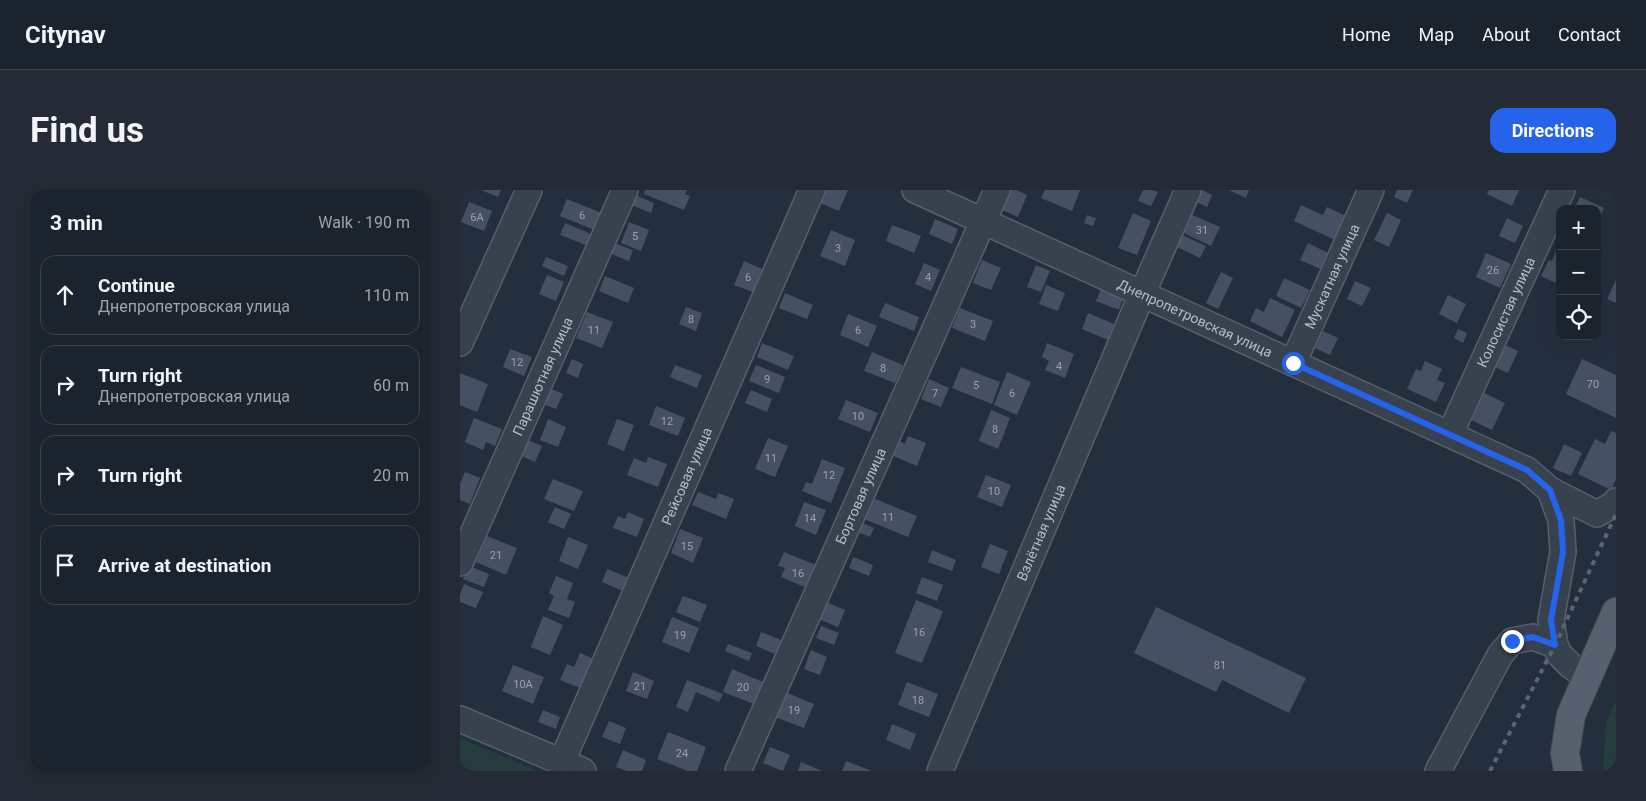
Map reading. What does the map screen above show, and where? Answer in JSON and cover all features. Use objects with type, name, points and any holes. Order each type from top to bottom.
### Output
[{"type":"main road","points":[[1564,765],[1570,715],[1616,612]]},
{"type":"street","points":[[460,342],[529,190]]},
{"type":"street","name":"Парашютная улица","points":[[460,563],[625,190]]},
{"type":"street","name":"Рейсовая улица","points":[[572,766],[812,190]]},
{"type":"street","name":"Днепропетровская улица","points":[[915,190],[1527,470],[1550,490],[1561,520],[1563,552],[1551,620],[1555,645]]},
{"type":"street","name":"Бортовая улица","points":[[738,771],[997,190]]},
{"type":"street","name":"Взлётная улица","points":[[940,771],[1188,190]]},
{"type":"street","name":"Мускатная улица","points":[[1293,363],[1371,190]]},
{"type":"street","name":"Колосистая улица","points":[[1450,434],[1562,190]]},
{"type":"street","points":[[1550,490],[1597,514],[1616,501]]},
{"type":"street","points":[[1438,771],[1500,654],[1512,641],[1533,637],[1555,645],[1559,654],[1587,678]]},
{"type":"street","points":[[460,719],[572,766]]},
{"type":"green space","points":[[1616,701],[1616,771],[1603,771],[1606,723]]},
{"type":"green space","points":[[460,738],[538,771],[460,771]]},
{"type":"building","points":[[481,190],[501,190],[498,197]]},
{"type":"building","points":[[645,190],[687,190],[685,194],[690,196],[684,210],[644,194]]},
{"type":"building","points":[[820,190],[848,190],[839,211],[815,201]]},
{"type":"building","points":[[997,190],[1016,190],[1027,195],[1018,217],[990,205]]},
{"type":"building","points":[[1045,190],[1080,190],[1072,211],[1041,198]]},
{"type":"building","points":[[1143,190],[1158,192],[1151,206],[1138,201]]},
{"type":"building","points":[[1190,190],[1202,190],[1212,195],[1207,207],[1186,197]]},
{"type":"building","points":[[1229,190],[1249,190],[1246,198]]},
{"type":"building","points":[[1397,190],[1413,190],[1407,203],[1394,197]]},
{"type":"building","points":[[1489,190],[1519,190],[1512,206],[1487,194]]},
{"type":"building","points":[[635,195],[654,203],[651,213],[631,205]]},
{"type":"building","points":[[1580,197],[1597,205],[1576,205]]},
{"type":"building","points":[[567,199],[604,214],[597,231],[560,216]]},
{"type":"building","points":[[469,202],[492,211],[484,231],[461,222]]},
{"type":"building","points":[[1301,205],[1323,215],[1327,207],[1346,216],[1335,240],[1294,221]]},
{"type":"building","points":[[1133,213],[1151,221],[1137,255],[1118,248]]},
{"type":"building","points":[[1387,213],[1401,220],[1389,247],[1374,240]]},
{"type":"building","points":[[1087,215],[1096,218],[1093,226],[1084,223]]},
{"type":"building","points":[[1192,215],[1220,227],[1211,246],[1184,233]]},
{"type":"building","points":[[1507,218],[1523,226],[1515,243],[1499,236]]},
{"type":"building","points":[[935,219],[958,229],[952,244],[929,234]]},
{"type":"building","points":[[629,222],[649,230],[641,251],[621,243]]},
{"type":"building","points":[[565,223],[591,234],[586,245],[560,235]]},
{"type":"building","points":[[892,225],[921,236],[914,253],[886,241]]},
{"type":"building","points":[[831,230],[855,240],[845,266],[820,256]]},
{"type":"building","points":[[1182,235],[1206,246],[1200,258],[1177,247]]},
{"type":"building","points":[[614,243],[633,250],[629,261],[609,253]]},
{"type":"building","points":[[1308,243],[1328,253],[1320,269],[1300,260]]},
{"type":"building","points":[[1556,251],[1556,283],[1541,276],[1549,260],[1552,261]]},
{"type":"building","points":[[1486,253],[1511,264],[1500,288],[1476,277]]},
{"type":"building","points":[[546,257],[568,266],[564,276],[542,266]]},
{"type":"building","points":[[982,260],[1001,268],[991,290],[973,283]]},
{"type":"building","points":[[744,261],[762,269],[753,292],[734,285]]},
{"type":"building","points":[[924,263],[940,270],[931,291],[915,284]]},
{"type":"building","points":[[1036,265],[1050,271],[1041,292],[1027,287]]},
{"type":"building","points":[[1221,272],[1233,278],[1218,309],[1206,303]]},
{"type":"building","points":[[547,275],[564,282],[556,301],[539,294]]},
{"type":"building","points":[[605,276],[634,288],[628,303],[599,291]]},
{"type":"building","points":[[1284,278],[1310,290],[1301,308],[1276,296]]},
{"type":"building","points":[[1616,280],[1616,303],[1607,299]]},
{"type":"building","points":[[1355,281],[1371,288],[1362,306],[1347,299]]},
{"type":"building","points":[[1046,285],[1065,293],[1058,311],[1039,304]]},
{"type":"building","points":[[1102,286],[1124,295],[1119,310],[1096,301]]},
{"type":"building","points":[[785,293],[813,305],[807,319],[779,308]]},
{"type":"building","points":[[1448,295],[1466,304],[1457,323],[1439,314]]},
{"type":"building","points":[[1270,298],[1295,310],[1282,337],[1250,321],[1256,308],[1264,312]]},
{"type":"building","points":[[885,303],[919,317],[914,331],[879,317]]},
{"type":"building","points":[[686,307],[702,313],[696,331],[679,324]]},
{"type":"building","points":[[960,308],[993,321],[985,341],[952,328]]},
{"type":"building","points":[[587,312],[613,322],[602,348],[576,338]]},
{"type":"building","points":[[1088,313],[1114,324],[1108,340],[1082,329]]},
{"type":"building","points":[[848,314],[877,326],[868,347],[840,335]]},
{"type":"building","points":[[1458,329],[1467,333],[1463,343],[1454,338]]},
{"type":"building","points":[[1323,331],[1338,338],[1330,355],[1315,348]]},
{"type":"building","points":[[1494,340],[1518,351],[1508,373],[1484,362]]},
{"type":"building","points":[[762,343],[794,356],[788,370],[757,357]]},
{"type":"building","points":[[1047,343],[1074,354],[1065,378],[1045,370],[1049,361],[1042,357]]},
{"type":"building","points":[[510,349],[532,357],[524,376],[503,367]]},
{"type":"building","points":[[872,352],[903,365],[895,383],[864,371]]},
{"type":"building","points":[[572,359],[583,364],[578,378],[566,373]]},
{"type":"building","points":[[1582,359],[1616,375],[1616,418],[1566,394]]},
{"type":"building","points":[[1425,361],[1442,369],[1437,380],[1445,383],[1436,402],[1407,389],[1416,369],[1421,371]]},
{"type":"building","points":[[675,365],[702,375],[697,388],[670,377]]},
{"type":"building","points":[[756,365],[785,377],[779,393],[749,381]]},
{"type":"building","points":[[961,367],[1000,382],[992,404],[952,388]]},
{"type":"building","points":[[1007,372],[1031,382],[1017,415],[994,405]]},
{"type":"building","points":[[460,373],[488,384],[477,412],[460,405]]},
{"type":"building","points":[[929,379],[949,388],[941,407],[921,399]]},
{"type":"building","points":[[545,386],[563,394],[556,409],[538,402]]},
{"type":"building","points":[[751,390],[772,399],[767,412],[745,403]]},
{"type":"building","points":[[1480,391],[1505,403],[1492,430],[1467,418]]},
{"type":"building","points":[[846,400],[878,413],[870,432],[838,419]]},
{"type":"building","points":[[656,406],[685,418],[678,436],[649,425]]},
{"type":"building","points":[[991,410],[1010,418],[998,449],[979,441]]},
{"type":"building","points":[[474,418],[502,429],[495,446],[486,442],[483,450],[465,442]]},
{"type":"building","points":[[548,419],[566,427],[558,447],[540,440]]},
{"type":"building","points":[[617,419],[634,425],[624,451],[607,444]]},
{"type":"building","points":[[1611,431],[1616,433],[1616,479],[1611,490],[1578,474],[1595,439],[1605,444]]},
{"type":"building","points":[[908,436],[926,443],[917,466],[893,456],[899,441],[905,444]]},
{"type":"building","points":[[523,438],[542,446],[535,462],[517,454]]},
{"type":"building","points":[[768,438],[788,446],[775,477],[755,469]]},
{"type":"building","points":[[1564,444],[1582,453],[1571,476],[1553,468]]},
{"type":"building","points":[[648,457],[667,464],[658,487],[627,475],[634,458],[646,463]]},
{"type":"building","points":[[822,459],[845,468],[831,503],[802,491],[806,482],[812,484]]},
{"type":"building","points":[[465,472],[480,478],[470,504],[460,500],[460,484]]},
{"type":"building","points":[[986,475],[1011,485],[1002,507],[977,497]]},
{"type":"building","points":[[553,479],[583,491],[574,511],[544,499]]},
{"type":"building","points":[[698,492],[716,499],[718,493],[734,499],[726,519],[692,505]]},
{"type":"building","points":[[868,496],[917,516],[908,537],[859,517]]},
{"type":"building","points":[[804,502],[826,510],[816,535],[795,526]]},
{"type":"building","points":[[555,507],[571,514],[564,529],[548,522]]},
{"type":"building","points":[[628,512],[644,519],[637,537],[613,528],[618,516],[625,519]]},
{"type":"building","points":[[858,521],[874,528],[870,537],[855,531]]},
{"type":"building","points":[[680,529],[703,538],[693,563],[671,553]]},
{"type":"building","points":[[487,536],[517,548],[506,575],[476,562]]},
{"type":"building","points":[[568,537],[588,545],[578,569],[559,561]]},
{"type":"building","points":[[990,544],[1008,551],[999,574],[981,567]]},
{"type":"building","points":[[932,550],[956,560],[952,571],[928,562]]},
{"type":"building","points":[[784,552],[816,565],[807,588],[781,577],[785,568],[778,566]]},
{"type":"building","points":[[853,557],[873,565],[869,576],[849,568]]},
{"type":"building","points":[[469,566],[489,574],[484,587],[463,579]]},
{"type":"building","points":[[607,569],[629,578],[623,591],[602,582]]},
{"type":"building","points":[[556,576],[573,583],[567,599],[575,602],[569,618],[548,610],[554,596],[549,593]]},
{"type":"building","points":[[922,577],[943,585],[937,601],[916,593]]},
{"type":"building","points":[[464,584],[483,592],[476,608],[460,602],[460,595]]},
{"type":"building","points":[[683,596],[707,605],[700,622],[676,612]]},
{"type":"building","points":[[916,600],[943,611],[922,663],[895,653]]},
{"type":"building","points":[[823,601],[845,610],[838,627],[816,618]]},
{"type":"building","points":[[1156,607],[1306,678],[1289,713],[1222,680],[1216,692],[1134,653]]},
{"type":"building","points":[[543,616],[563,625],[550,655],[531,647]]},
{"type":"building","points":[[672,617],[699,628],[689,653],[662,642]]},
{"type":"building","points":[[821,626],[839,633],[834,645],[816,638]]},
{"type":"building","points":[[761,632],[781,640],[775,654],[756,646]]},
{"type":"building","points":[[728,644],[752,653],[749,661],[725,651]]},
{"type":"building","points":[[811,650],[827,657],[820,675],[804,669]]},
{"type":"building","points":[[580,653],[597,660],[585,690],[560,680],[567,664],[574,667]]},
{"type":"building","points":[[513,665],[544,677],[533,704],[502,691]]},
{"type":"building","points":[[732,669],[763,682],[754,704],[723,692]]},
{"type":"building","points":[[633,672],[654,681],[647,699],[626,691]]},
{"type":"building","points":[[687,680],[723,694],[719,702],[696,692],[688,712],[676,707]]},
{"type":"building","points":[[907,682],[938,694],[929,717],[898,705]]},
{"type":"building","points":[[785,692],[814,704],[804,728],[775,717]]},
{"type":"building","points":[[543,710],[560,717],[556,729],[538,722]]},
{"type":"building","points":[[609,721],[626,728],[620,744],[602,737]]},
{"type":"building","points":[[892,724],[916,734],[910,750],[886,740]]},
{"type":"building","points":[[668,732],[706,747],[697,771],[688,771],[657,759]]},
{"type":"building","points":[[770,747],[790,755],[783,771],[763,763]]},
{"type":"building","points":[[623,750],[646,760],[642,771],[627,771],[616,767]]},
{"type":"building","points":[[846,761],[872,771],[842,771]]},
{"type":"building","points":[[801,762],[822,771],[798,771]]},
{"type":"railway","points":[[1490,771],[1555,645],[1616,514]]},
{"type":"route","points":[[1293,363],[1527,470],[1550,490],[1561,520],[1563,552],[1551,620],[1555,645],[1533,637],[1512,641]]}]
